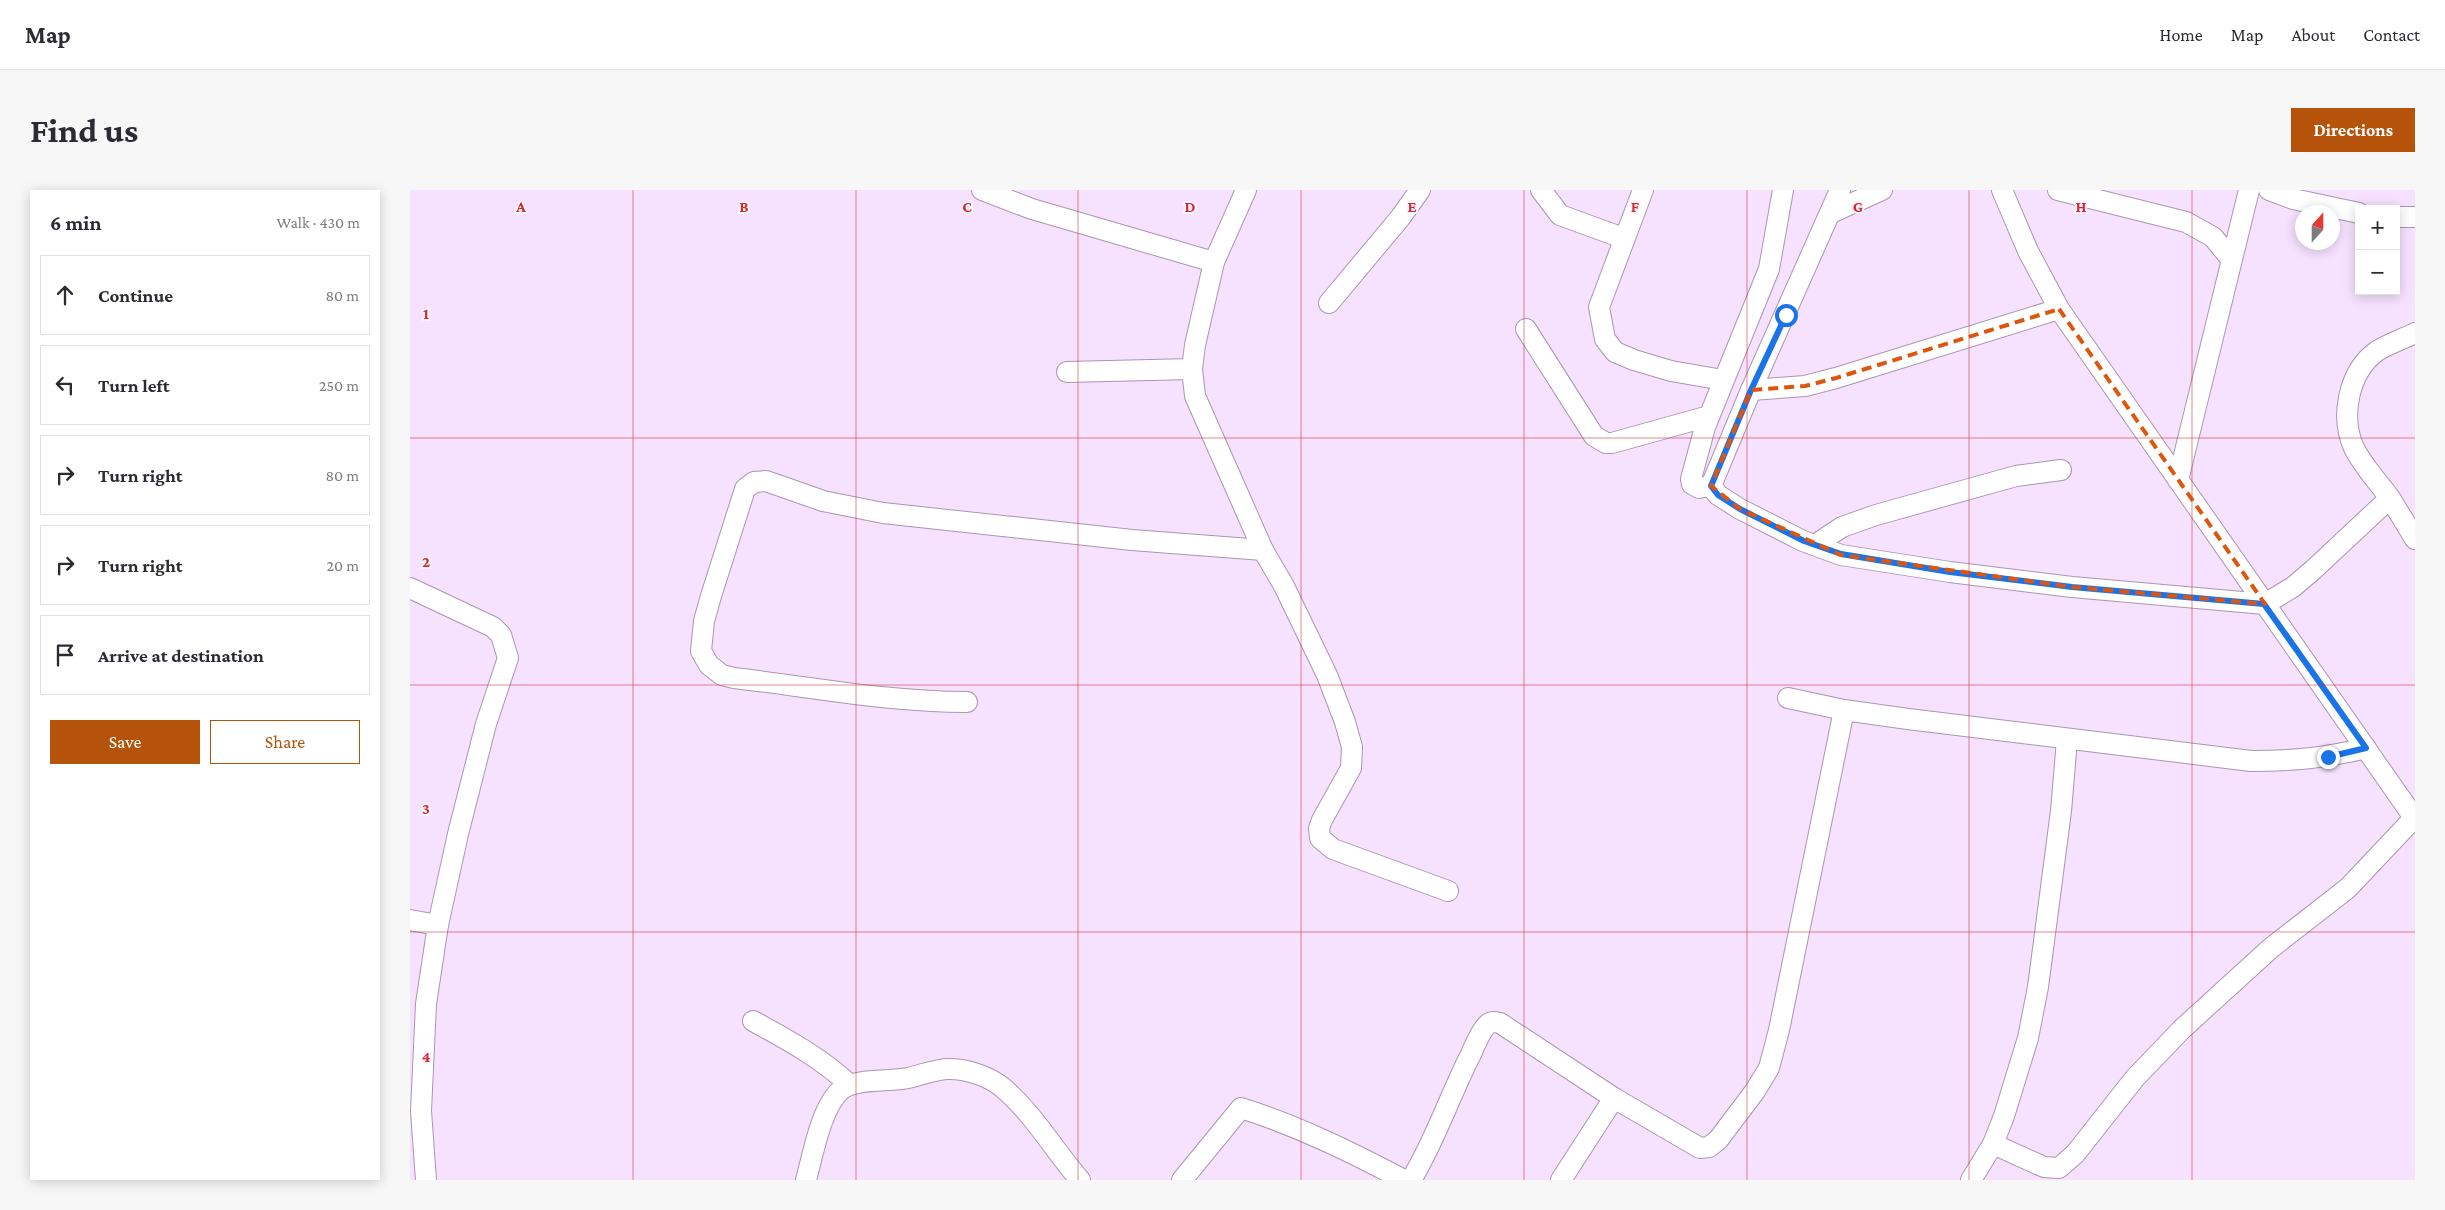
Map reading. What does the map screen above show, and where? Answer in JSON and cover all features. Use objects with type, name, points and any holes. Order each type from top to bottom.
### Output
[{"type":"street","points":[[982,190],[1032,210],[1214,262]]},
{"type":"street","points":[[1246,190],[1214,262],[1195,345],[1192,369],[1194,396],[1263,550],[1284,586],[1327,675],[1352,747],[1351,768],[1322,820],[1319,828],[1320,838],[1340,852],[1448,891]]},
{"type":"street","points":[[1329,303],[1400,218],[1420,190]]},
{"type":"street","points":[[1541,190],[1560,215],[1623,238]]},
{"type":"street","points":[[1643,190],[1623,238],[1599,307],[1600,322],[1606,339],[1615,352],[1634,360],[1671,371],[1723,380]]},
{"type":"street","points":[[1783,190],[1769,269],[1709,416],[1691,479],[1692,484],[1699,488],[1705,489],[1711,486],[1751,390],[1840,190]]},
{"type":"street","points":[[1831,213],[1882,190]]},
{"type":"street","points":[[1993,1144],[2044,1167],[2059,1168],[2075,1154],[2135,1078],[2182,1029],[2271,948],[2348,888],[2415,818],[2059,309],[2028,251],[2002,190]]},
{"type":"street","points":[[2058,190],[2186,222],[2213,237],[2231,259]]},
{"type":"street","points":[[2178,480],[2249,190]]},
{"type":"street","points":[[2269,190],[2294,199],[2355,212]]},
{"type":"street","points":[[2400,217],[2415,217]]},
{"type":"street","points":[[1751,390],[1805,386],[1836,378],[2059,309]]},
{"type":"street","points":[[1526,328],[1594,436],[1599,440],[1612,443],[1709,416]]},
{"type":"street","points":[[2415,333],[2378,351],[2363,364],[2354,381],[2349,398],[2348,428],[2354,447],[2390,498],[2415,539]]},
{"type":"street","points":[[1067,372],[1192,369]]},
{"type":"street","points":[[1815,545],[1842,527],[1876,515],[2016,476],[2061,470]]},
{"type":"street","points":[[967,702],[920,702],[877,698],[734,678],[722,675],[709,665],[701,651],[704,621],[745,489],[754,482],[766,481],[823,501],[883,513],[1132,540],[1263,550]]},
{"type":"street","points":[[1711,486],[1718,495],[1740,509],[1815,545],[1841,554],[1950,572],[2072,587],[2264,604],[2293,587],[2390,498]]},
{"type":"street","points":[[410,588],[493,627],[502,635],[508,658],[486,724],[438,925],[426,1004],[421,1102],[426,1180]]},
{"type":"street","points":[[1788,698],[1844,710],[2067,740],[2251,761],[2297,761],[2328,757],[2366,748]]},
{"type":"street","points":[[1411,1180],[1422,1162],[1451,1094],[1476,1044],[1487,1024],[1492,1022],[1500,1023],[1614,1098],[1700,1148],[1709,1147],[1718,1140],[1755,1091],[1769,1068],[1779,1030],[1844,710]]},
{"type":"street","points":[[1972,1180],[1993,1144],[2004,1116],[2028,1038],[2038,987],[2061,811],[2067,740]]},
{"type":"street","points":[[410,920],[438,925]]},
{"type":"street","points":[[754,1021],[830,1066],[850,1085]]},
{"type":"street","points":[[806,1180],[824,1120],[834,1099],[841,1090],[850,1085],[908,1078],[933,1070],[949,1069],[987,1078],[1002,1087],[1032,1118],[1080,1180]]},
{"type":"street","points":[[1562,1180],[1614,1098]]},
{"type":"street","points":[[1182,1180],[1241,1108],[1274,1118],[1334,1143],[1404,1180]]},
{"type":"highlighted area","points":[[2059,309],[2265,604],[2072,587],[1841,555],[1740,509],[1711,486],[1751,390],[1805,386],[1836,378]]},
{"type":"route","points":[[1786,315],[1751,390],[1711,486],[1718,495],[1740,509],[1804,541],[1841,554],[1950,572],[2072,587],[2264,604],[2366,748],[2328,757]]}]
